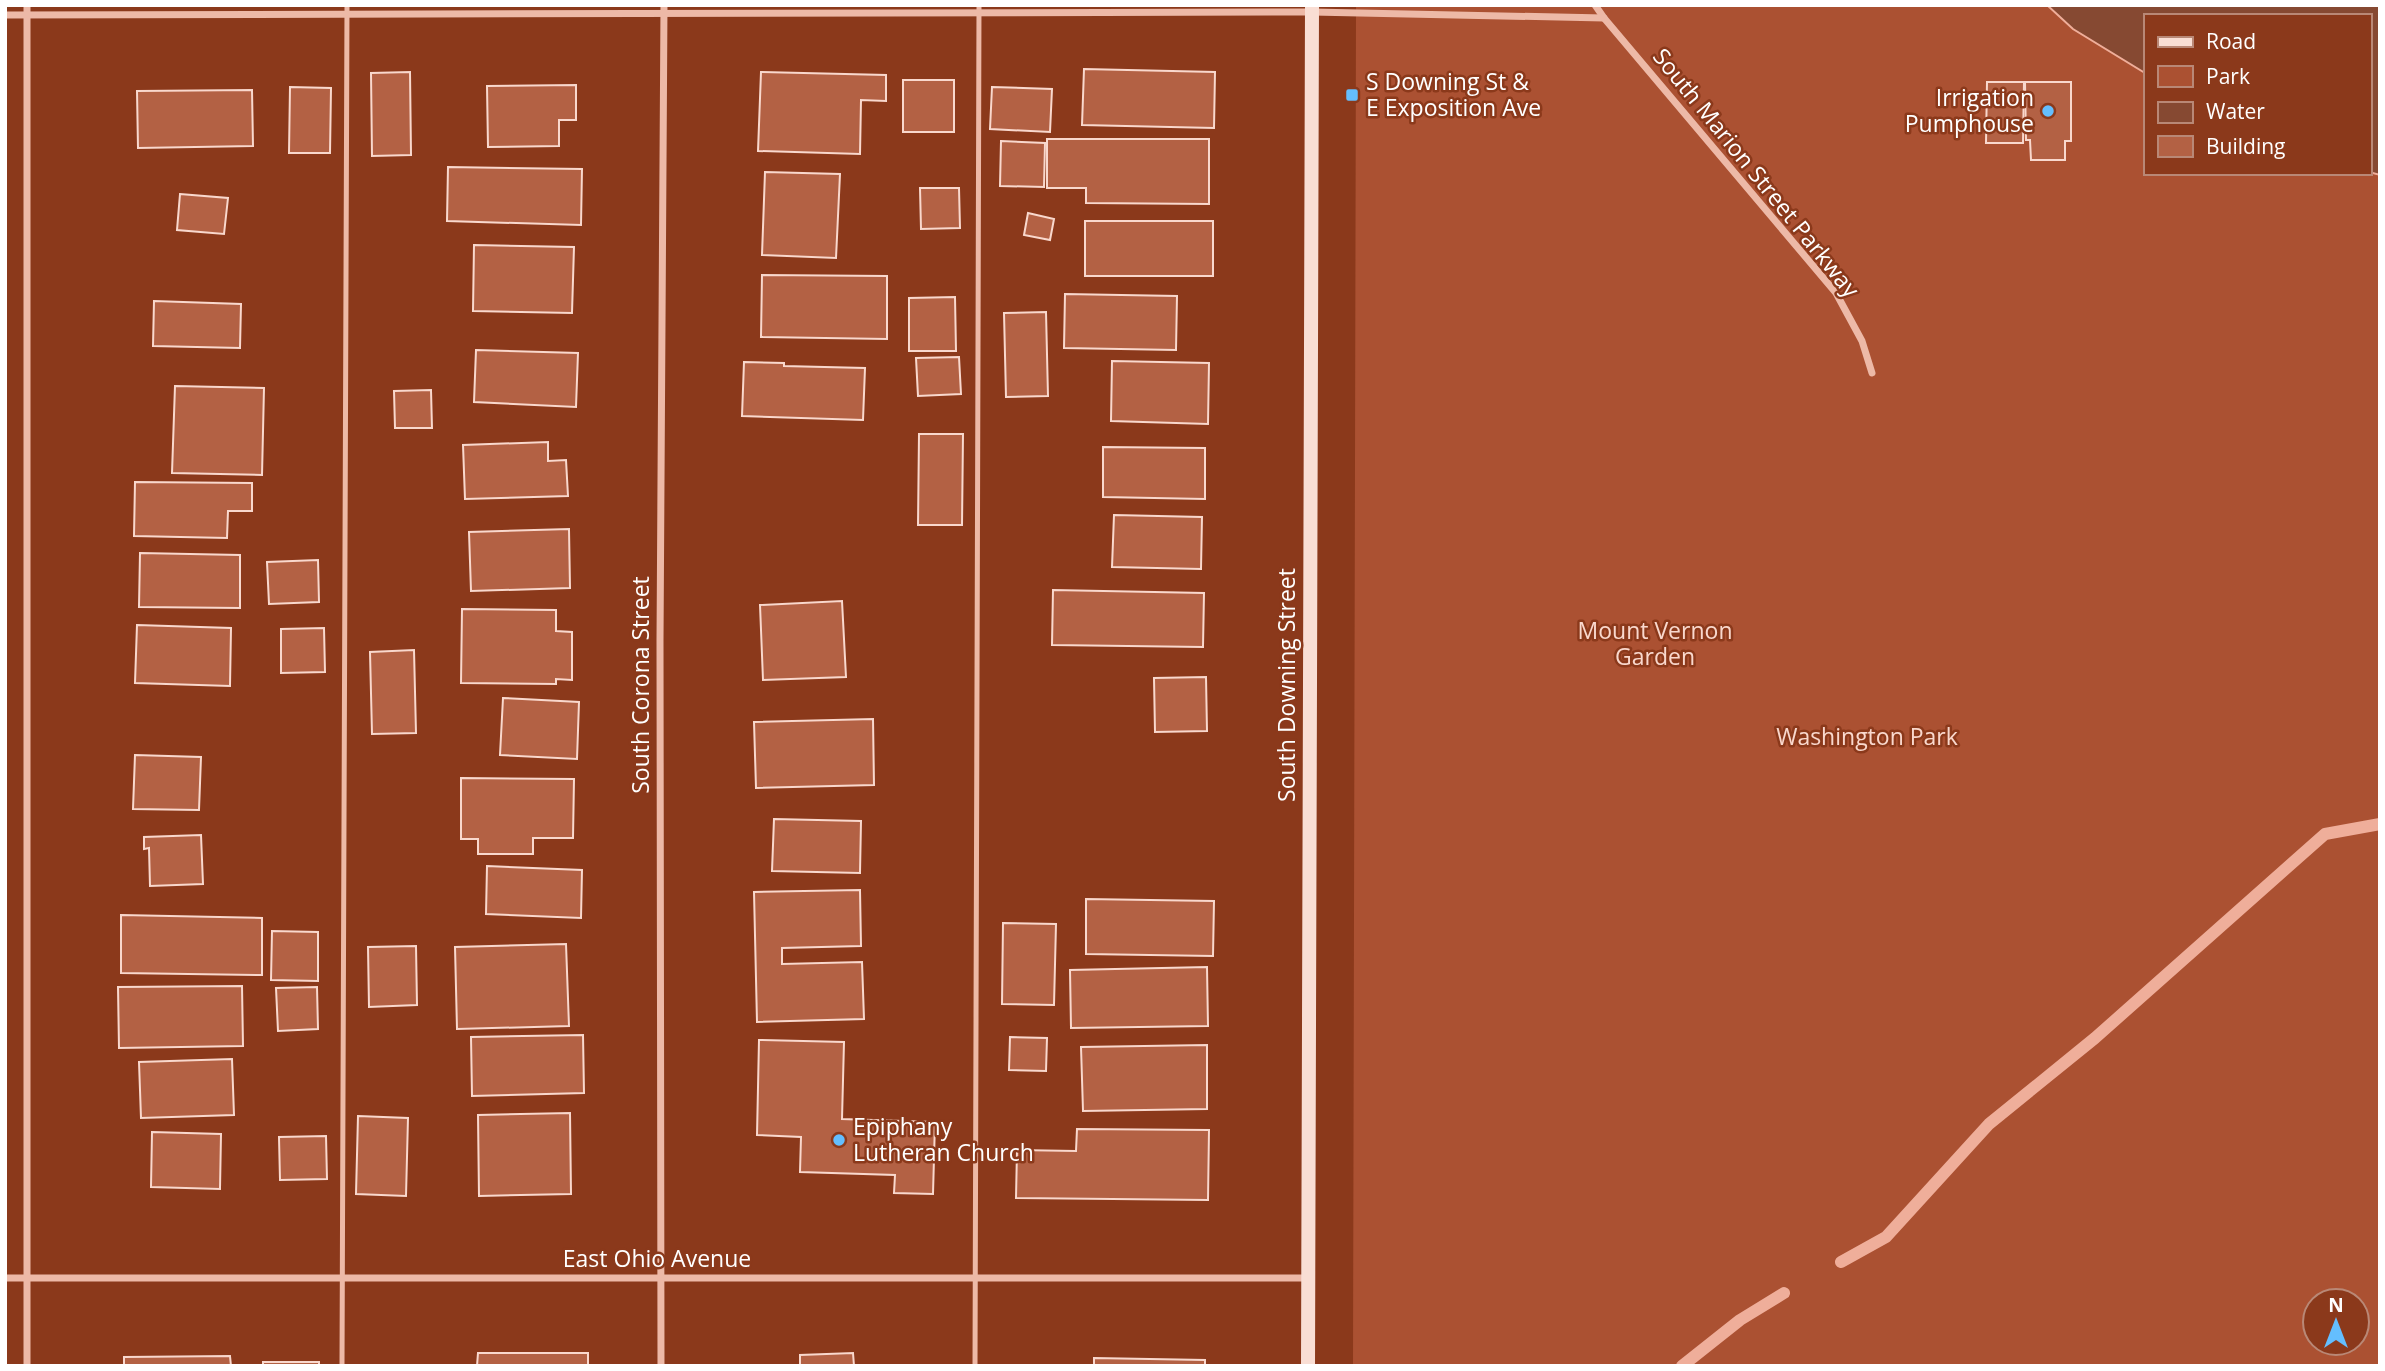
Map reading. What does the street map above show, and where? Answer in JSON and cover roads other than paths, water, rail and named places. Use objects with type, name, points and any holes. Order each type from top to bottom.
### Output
[{"type":"main road","name":"South Downing Street","points":[[1308,1366],[1312,8]]},
{"type":"street","points":[[27,5],[27,1366]]},
{"type":"street","name":"South Marion Street Parkway","points":[[1595,5],[1836,293],[1862,341],[1872,373]]},
{"type":"street","points":[[5,15],[347,14],[664,9],[1312,8],[1604,18]]},
{"type":"street","name":"South Corona Street","points":[[661,1366],[660,627],[664,9]]},
{"type":"street","name":"East Ohio Avenue","points":[[5,1278],[1308,1278]]},
{"type":"lane","points":[[342,1366],[347,5]]},
{"type":"lane","points":[[975,1366],[979,8]]},
{"type":"water","points":[[2047,5],[2380,5],[2380,175],[2371,173],[2371,14],[2144,14],[2144,72],[2073,29]]},
{"type":"waterway","points":[[1841,1262],[1886,1237],[1989,1124],[2095,1038],[2325,834],[2380,824]]},
{"type":"waterway","points":[[1682,1366],[1740,1320],[1784,1293]]},
{"type":"place","name":"S Downing St & E Exposition Ave","points":[[1352,95]]},
{"type":"place","name":"Irrigation Pumphouse","points":[[2048,111]]},
{"type":"place","name":"Epiphany Lutheran Church","points":[[839,1140]]},
{"type":"park label","name":"Mount Vernon Garden","points":[[1655,644]]},
{"type":"park label","name":"Washington Park","points":[[1867,737]]}]
